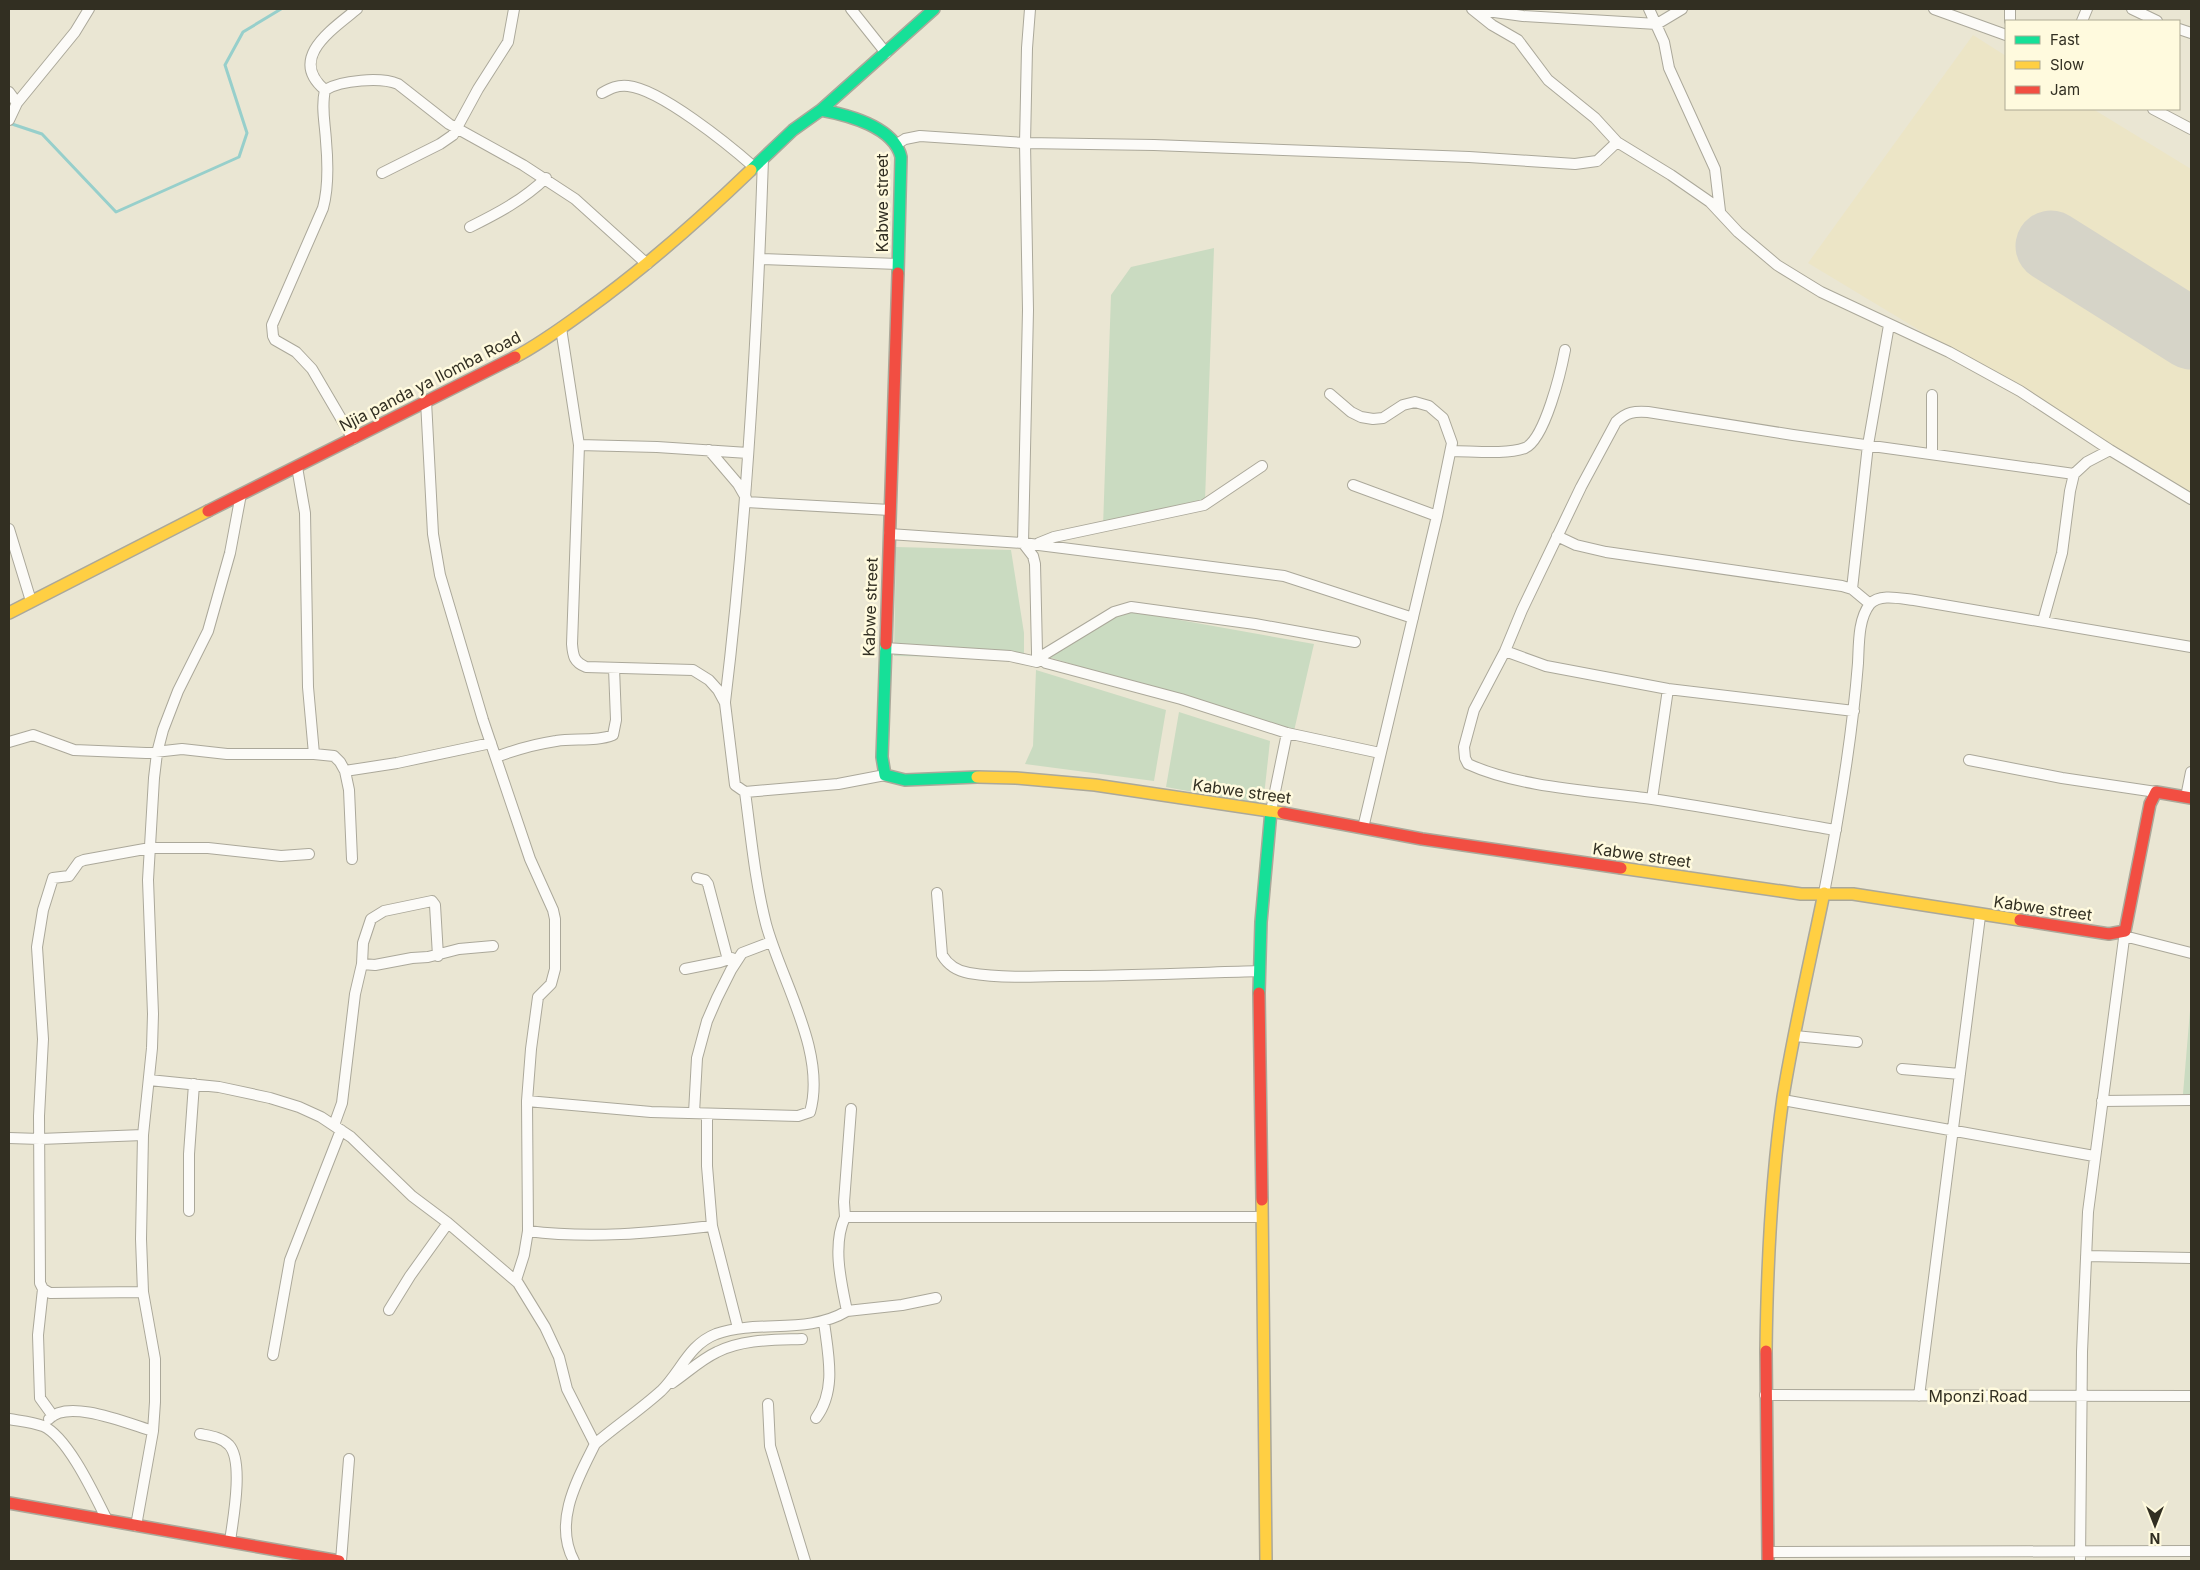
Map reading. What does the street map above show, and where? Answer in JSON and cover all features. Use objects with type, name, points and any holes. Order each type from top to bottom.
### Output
[{"type":"main road","name":"Njia panda ya Ilomba Road","points":[[9,613],[426,401],[485,374],[561,328],[647,264],[692,226],[793,130],[821,110],[934,9]]},
{"type":"main road","name":"Kabwe street","points":[[821,110],[832,112],[876,130],[897,144],[901,157],[882,757],[885,775],[905,780],[957,776],[1054,781],[1271,811],[1431,840],[1706,881],[1801,894],[1853,894],[1980,916],[2109,934],[2125,933]]},
{"type":"main road","points":[[2125,933],[2150,804],[2156,792],[2188,797]]},
{"type":"main road","points":[[1266,1561],[1259,971],[1261,922],[1271,811]]},
{"type":"main road","points":[[1768,1557],[1764,1395],[1770,1230],[1783,1100],[1824,893]]},
{"type":"main road","points":[[9,1503],[340,1561]]},
{"type":"street","points":[[9,120],[17,103],[75,32],[90,9]]},
{"type":"street","points":[[325,90],[315,81],[311,73],[314,49],[326,34],[357,9]]},
{"type":"street","points":[[382,173],[448,140],[458,130],[478,89],[508,42],[514,9]]},
{"type":"street","points":[[851,9],[886,53]]},
{"type":"street","points":[[1030,9],[1027,48],[1025,144],[1028,310],[1023,543],[1034,556],[1035,564],[1037,659]]},
{"type":"street","points":[[1471,9],[1523,16],[1657,24],[1682,9]]},
{"type":"street","points":[[1471,9],[1492,25],[1518,40],[1548,80],[1595,118],[1617,142],[1671,175],[1720,211],[1738,232],[1777,265],[1821,292],[1949,352],[2020,391],[2191,500]]},
{"type":"street","points":[[1649,9],[1657,24],[1669,68],[1715,169],[1720,211]]},
{"type":"street","points":[[1934,9],[2005,35]]},
{"type":"street","points":[[2132,9],[2155,20]]},
{"type":"street","points":[[325,90],[340,84],[379,80],[390,80],[398,84],[425,107],[458,130],[546,178],[586,208],[647,264]]},
{"type":"street","points":[[602,94],[612,87],[630,86],[653,94],[716,136],[754,167]]},
{"type":"street","points":[[325,90],[323,112],[328,162],[327,194],[323,208],[278,309],[272,329],[275,340],[296,352],[312,369],[353,439]]},
{"type":"street","points":[[9,92],[17,103]]},
{"type":"street","points":[[2155,110],[2191,129]]},
{"type":"street","points":[[897,144],[905,139],[920,136],[1025,144],[1154,145],[1590,164],[1597,161],[1617,142]]},
{"type":"street","points":[[527,1101],[651,1112],[798,1116],[810,1112],[813,1086],[807,1038],[771,942],[761,900],[744,792],[736,785],[725,703],[737,605],[746,500],[755,366],[763,159]]},
{"type":"street","points":[[470,227],[502,212],[530,194],[546,178]]},
{"type":"street","points":[[760,259],[898,264]]},
{"type":"street","points":[[1852,589],[1868,445],[1889,325]]},
{"type":"street","points":[[561,328],[579,445],[573,655],[577,663],[586,667],[692,670],[709,680],[718,690],[725,703]]},
{"type":"street","points":[[1451,451],[1508,450],[1524,448],[1530,444],[1538,434],[1553,397],[1565,350]]},
{"type":"street","points":[[1330,394],[1351,412],[1361,417],[1373,419],[1383,418],[1403,405],[1415,402],[1429,406],[1443,418],[1451,436],[1451,451],[1437,516],[1363,828]]},
{"type":"street","points":[[1932,395],[1930,417],[1932,454]]},
{"type":"street","points":[[426,401],[435,557],[468,675],[490,743],[530,859],[553,910],[555,919],[555,969],[551,984],[538,997],[531,1049],[527,1101],[528,1231],[524,1254],[516,1280]]},
{"type":"street","points":[[1836,830],[1652,799],[1575,790],[1524,780],[1468,764],[1465,758],[1464,747],[1474,710],[1505,651],[1581,487],[1616,422],[1625,414],[1635,411],[2074,474]]},
{"type":"street","points":[[579,445],[709,450],[748,454]]},
{"type":"street","points":[[709,450],[734,478],[746,500]]},
{"type":"street","points":[[2043,621],[2062,553],[2074,474],[2087,462],[2110,450]]},
{"type":"street","points":[[1038,544],[1054,536],[1204,505],[1262,466]]},
{"type":"street","points":[[297,467],[305,513],[308,687],[314,754]]},
{"type":"street","points":[[1353,485],[1437,516]]},
{"type":"street","points":[[136,1526],[153,1432],[156,1402],[155,1359],[143,1292],[141,1239],[143,1136],[152,1048],[153,990],[149,909],[150,848],[156,753],[171,709],[208,631],[230,553],[241,494]]},
{"type":"street","points":[[746,500],[890,510]]},
{"type":"street","points":[[9,529],[31,601]]},
{"type":"street","points":[[889,534],[1038,544],[1114,556],[1284,576],[1413,618]]},
{"type":"street","points":[[1557,536],[1576,545],[1598,551],[1852,589],[1870,604]]},
{"type":"street","points":[[1824,893],[1836,830],[1854,711],[1860,630],[1870,604],[1884,598],[1914,600],[2191,647]]},
{"type":"street","points":[[1037,659],[1114,612],[1131,608],[1255,624],[1355,642]]},
{"type":"street","points":[[885,648],[1037,659],[1054,666],[1181,699],[1287,733],[1380,753]]},
{"type":"street","points":[[1505,651],[1546,666],[1668,689],[1854,711]]},
{"type":"street","points":[[496,757],[543,743],[566,739],[607,738],[613,735],[616,720],[614,668]]},
{"type":"street","points":[[1652,799],[1668,689]]},
{"type":"street","points":[[1271,811],[1287,733]]},
{"type":"street","points":[[9,742],[33,735],[74,750],[156,753],[182,749],[237,754],[314,754],[334,756],[345,771],[351,799],[352,859]]},
{"type":"street","points":[[345,771],[403,762],[490,743]]},
{"type":"street","points":[[1970,760],[2098,784],[2156,792]]},
{"type":"street","points":[[2188,797],[2191,772]]},
{"type":"street","points":[[744,792],[838,784],[885,775]]},
{"type":"street","points":[[53,1416],[40,1398],[38,1335],[43,1289],[40,1283],[39,1116],[43,1040],[37,947],[48,889],[53,878],[69,876],[79,862],[84,860],[150,848],[208,848],[281,856],[309,854]]},
{"type":"street","points":[[696,878],[705,880],[708,884],[728,960]]},
{"type":"street","points":[[937,893],[942,955],[946,962],[954,968],[968,973],[1015,976],[1081,976],[1259,971]]},
{"type":"street","points":[[273,1355],[290,1260],[338,1127],[354,994],[362,964],[363,943],[371,919],[384,911],[430,901],[435,904],[438,956]]},
{"type":"street","points":[[1919,1396],[1980,916]]},
{"type":"street","points":[[2080,1556],[2081,1396],[2086,1256],[2094,1156],[2125,933],[2191,953]]},
{"type":"street","points":[[685,969],[728,960],[771,942]]},
{"type":"street","points":[[362,964],[375,965],[438,956],[459,949],[493,946]]},
{"type":"street","points":[[694,1113],[696,1058],[707,1021],[725,982],[742,954]]},
{"type":"street","points":[[1795,1036],[1857,1042]]},
{"type":"street","points":[[1902,1069],[1960,1074]]},
{"type":"street","points":[[149,1080],[194,1084],[270,1098],[299,1107],[338,1127],[412,1196],[448,1223],[516,1280],[546,1328],[559,1357],[567,1389],[595,1444]]},
{"type":"street","points":[[189,1211],[189,1154],[194,1084]]},
{"type":"street","points":[[1783,1100],[2094,1156]]},
{"type":"street","points":[[2102,1100],[2191,1100]]},
{"type":"street","points":[[847,1311],[839,1250],[840,1232],[845,1217],[844,1202],[851,1109]]},
{"type":"street","points":[[707,1114],[707,1166],[712,1226],[738,1328]]},
{"type":"street","points":[[9,1138],[143,1136]]},
{"type":"street","points":[[845,1217],[1261,1217]]},
{"type":"street","points":[[389,1310],[410,1276],[448,1223]]},
{"type":"street","points":[[528,1231],[556,1234],[631,1234],[712,1226]]},
{"type":"street","points":[[2086,1256],[2191,1258]]},
{"type":"street","points":[[43,1289],[50,1293],[143,1292]]},
{"type":"street","points":[[662,1389],[688,1354],[702,1342],[715,1335],[738,1328],[794,1326],[824,1322],[847,1311],[902,1305],[936,1298]]},
{"type":"street","points":[[816,1418],[824,1408],[828,1394],[828,1357],[824,1322]]},
{"type":"street","points":[[574,1561],[565,1541],[566,1518],[577,1484],[595,1444],[662,1389],[717,1352],[755,1342],[802,1339]]},
{"type":"street","name":"Mponzi Road","points":[[1764,1395],[2191,1396]]},
{"type":"street","points":[[768,1404],[770,1446],[805,1561]]},
{"type":"street","points":[[44,1427],[53,1416],[60,1412],[88,1413],[153,1432]]},
{"type":"street","points":[[9,1419],[28,1422],[44,1427],[51,1432],[75,1461],[107,1520]]},
{"type":"street","points":[[200,1434],[222,1440],[230,1446],[234,1453],[236,1482],[230,1541]]},
{"type":"street","points":[[340,1561],[349,1459]]},
{"type":"street","points":[[1768,1557],[2080,1556],[2191,1550]]},
{"type":"shaded area","points":[[1973,35],[2005,55],[2005,110],[2095,110],[2191,169],[2191,494],[1808,263]]},
{"type":"green space","points":[[1214,248],[1205,501],[1103,527],[1111,295],[1131,267]]},
{"type":"green space","points":[[896,547],[1011,550],[1024,633],[1024,658],[894,656]]},
{"type":"green space","points":[[1118,609],[1314,644],[1294,731],[1045,656]]},
{"type":"green space","points":[[1036,670],[1166,710],[1154,781],[1025,764],[1033,746]]},
{"type":"green space","points":[[1179,712],[1270,741],[1263,805],[1166,787]]},
{"type":"green space","points":[[2191,999],[2191,1094],[2183,1094]]},
{"type":"waterway","points":[[9,123],[42,134],[116,212],[239,157],[247,133],[225,65],[243,32],[281,9]]},
{"type":"runway","points":[[2051,246],[2191,334]]},
{"type":"traffic: fast","points":[[751,170],[793,130],[821,110],[934,9]]},
{"type":"traffic: fast","points":[[821,110],[844,115],[869,124],[880,130],[897,147],[901,157],[898,273]]},
{"type":"traffic: fast","points":[[886,644],[882,757],[885,775],[905,780],[977,777]]},
{"type":"traffic: fast","points":[[1259,993],[1261,922],[1271,811]]},
{"type":"traffic: slow","points":[[515,357],[560,329],[629,278],[691,226],[751,170]]},
{"type":"traffic: slow","points":[[9,613],[208,511]]},
{"type":"traffic: slow","points":[[977,777],[1016,778],[1095,785],[1283,813]]},
{"type":"traffic: slow","points":[[1621,868],[1801,894],[1853,894],[2020,920]]},
{"type":"traffic: slow","points":[[1766,1351],[1767,1287],[1775,1160],[1792,1046],[1824,893]]},
{"type":"traffic: slow","points":[[1262,1200],[1266,1561]]},
{"type":"traffic: jam","points":[[886,644],[898,273]]},
{"type":"traffic: jam","points":[[208,511],[515,357]]},
{"type":"traffic: jam","points":[[2020,920],[2109,934],[2125,931],[2150,804],[2156,792],[2191,798]]},
{"type":"traffic: jam","points":[[1283,813],[1422,839],[1621,868]]},
{"type":"traffic: jam","points":[[1259,993],[1262,1200]]},
{"type":"traffic: jam","points":[[1766,1351],[1768,1561]]},
{"type":"traffic: jam","points":[[9,1503],[339,1561]]}]
